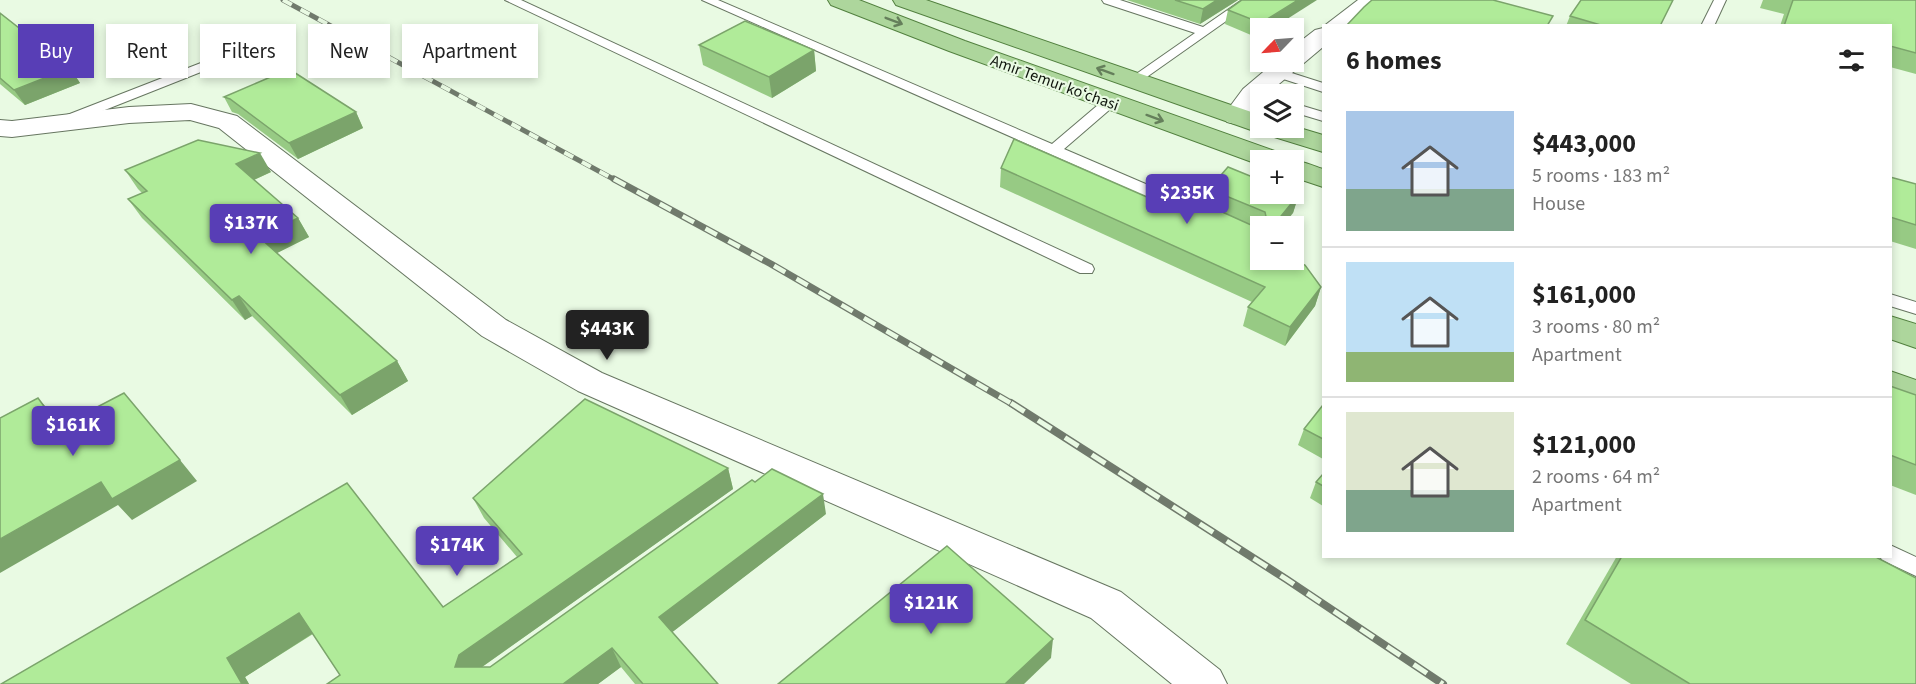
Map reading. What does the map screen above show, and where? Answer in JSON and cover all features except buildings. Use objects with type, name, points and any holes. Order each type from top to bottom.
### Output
[{"type":"main road","name":"Amir Temur koʻchasi","points":[[839,0],[1250,152]]},
{"type":"main road","name":"Amir Temur koʻchasi","points":[[920,2],[1134,82],[1250,121]]},
{"type":"main road","points":[[1304,138],[1322,144]]},
{"type":"main road","points":[[1304,172],[1322,179]]},
{"type":"main road","points":[[1892,328],[1916,336]]},
{"type":"main road","points":[[1892,385],[1916,393]]},
{"type":"street","points":[[1338,24],[1374,0]]},
{"type":"street","points":[[1304,50],[1322,36]]},
{"type":"street","points":[[1267,84],[1278,72]]},
{"type":"street","points":[[1236,116],[1250,101]]},
{"type":"street","points":[[4,131],[129,115],[191,112],[228,122],[494,328],[590,382],[773,474],[1106,605],[1205,684]]},
{"type":"lane","points":[[511,0],[1086,269]]},
{"type":"lane","points":[[708,0],[1221,223]]},
{"type":"lane","points":[[1108,0],[1203,31]]},
{"type":"lane","points":[[1134,82],[1203,31],[1250,0]]},
{"type":"lane","points":[[1708,24],[1720,0]]},
{"type":"lane","points":[[60,123],[200,66]]},
{"type":"lane","points":[[1298,72],[1322,87]]},
{"type":"lane","points":[[1054,150],[1110,102]]},
{"type":"lane","points":[[1304,111],[1322,117]]},
{"type":"lane","points":[[1892,301],[1916,308]]},
{"type":"lane","points":[[1892,555],[1916,567]]},
{"type":"railway","points":[[283,0],[617,181]]},
{"type":"railway","points":[[614,179],[771,264],[1014,405]]},
{"type":"railway","points":[[1011,403],[1286,579],[1443,684]]}]
